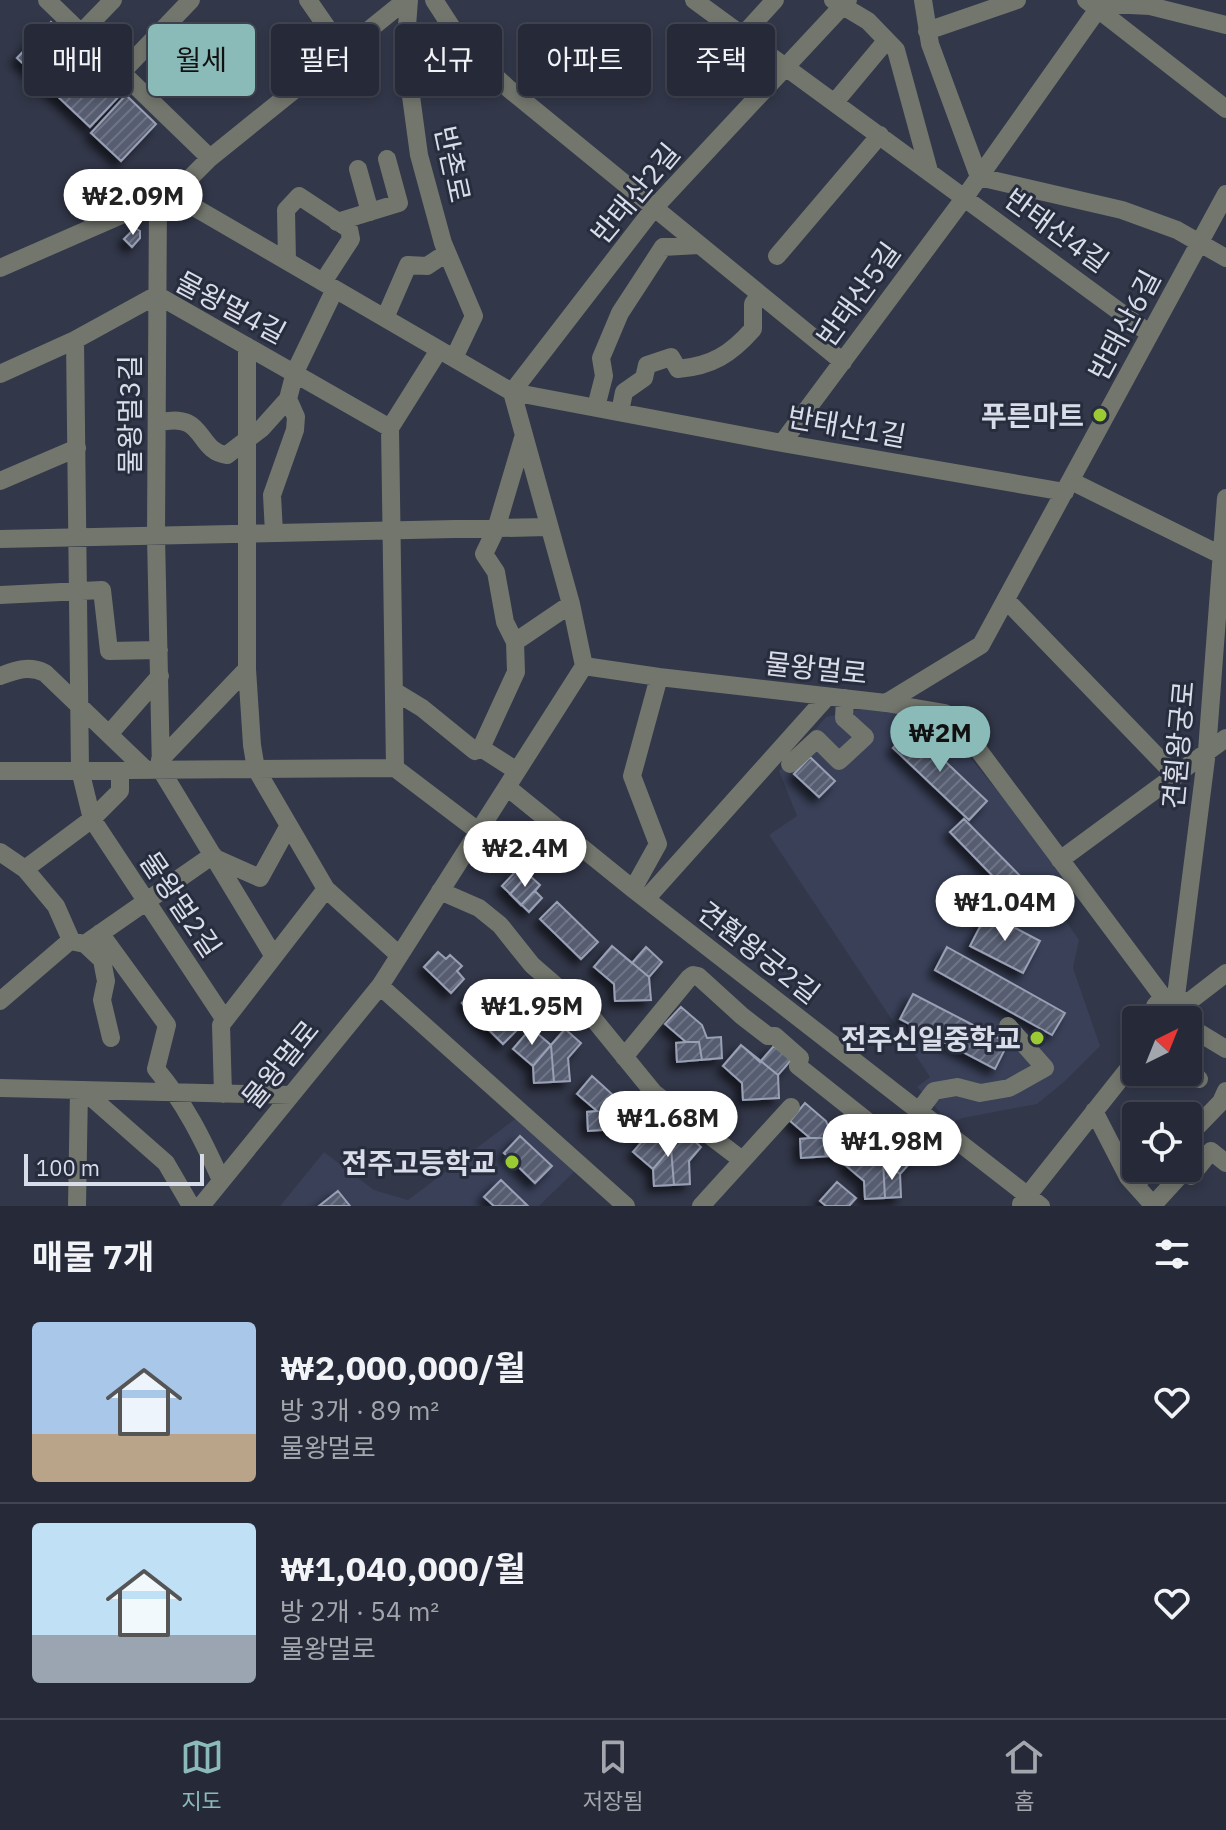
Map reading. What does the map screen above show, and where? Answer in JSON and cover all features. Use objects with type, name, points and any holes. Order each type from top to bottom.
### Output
[{"type":"street","points":[[47,0],[72,24]]},
{"type":"street","points":[[90,24],[113,0]]},
{"type":"street","points":[[132,62],[191,0]]},
{"type":"street","points":[[308,0],[325,24]]},
{"type":"street","name":"반촌로","points":[[378,24],[408,0]]},
{"type":"street","name":"반촌로","points":[[408,0],[405,52],[419,155],[441,251]]},
{"type":"street","points":[[434,0],[465,48],[509,89],[843,362]]},
{"type":"street","name":"반태산4길","points":[[694,0],[728,24]]},
{"type":"street","points":[[753,24],[775,0]]},
{"type":"street","points":[[923,0],[927,31],[979,177],[1122,210],[1177,230],[1226,258]]},
{"type":"street","points":[[927,31],[1017,0]]},
{"type":"street","name":"반태산2길","points":[[512,392],[654,208],[786,67],[841,2],[868,21],[891,45]]},
{"type":"street","points":[[1091,4],[1150,6],[1226,25]]},
{"type":"street","points":[[1091,4],[1226,109]]},
{"type":"street","name":"반태산5길","points":[[782,443],[965,197],[1091,4]]},
{"type":"street","points":[[835,102],[891,45],[929,171]]},
{"type":"street","name":"반태산4길","points":[[775,59],[1150,334]]},
{"type":"street","points":[[132,82],[210,158]]},
{"type":"street","name":"반촌로","points":[[0,268],[158,199],[185,183],[210,158],[288,96]]},
{"type":"street","points":[[777,256],[880,135]]},
{"type":"street","points":[[337,222],[399,203],[387,159]]},
{"type":"street","points":[[358,169],[370,212]]},
{"type":"street","name":"반태산6길","points":[[886,703],[981,645],[1226,194]]},
{"type":"street","points":[[157,423],[182,419],[194,426],[220,454],[227,455],[269,421],[288,399],[295,372],[351,239],[349,229],[299,196],[286,210],[287,261]]},
{"type":"street","name":"반태산1길","points":[[158,199],[187,203],[512,392],[782,443],[1068,486],[1221,555]]},
{"type":"street","name":"물왕멀3길","points":[[158,199],[156,536],[159,662]]},
{"type":"street","points":[[596,407],[604,376],[601,358],[620,313],[663,247],[699,245]]},
{"type":"street","points":[[385,318],[408,265],[427,266],[441,251],[474,316],[390,428],[395,768]]},
{"type":"street","points":[[620,412],[624,392],[644,378],[647,365],[671,357],[678,369],[699,367],[734,350],[753,329],[753,304],[760,294]]},
{"type":"street","name":"물왕멀4길","points":[[0,374],[75,340],[157,295],[390,428]]},
{"type":"street","name":"물왕멀3길","points":[[75,340],[80,704]]},
{"type":"street","points":[[247,346],[247,669],[256,769],[326,889],[399,955]]},
{"type":"street","points":[[512,392],[571,604],[584,666]]},
{"type":"street","points":[[274,533],[272,495],[295,430],[296,417],[288,399]]},
{"type":"street","points":[[394,691],[422,708],[475,751],[481,748],[516,672],[515,642],[505,622],[496,572],[484,554],[496,529],[524,435]]},
{"type":"street","points":[[0,481],[77,448]]},
{"type":"street","name":"견훤왕궁로","points":[[1155,1006],[1178,1004],[1207,751],[1226,498]]},
{"type":"street","points":[[0,539],[548,527]]},
{"type":"street","points":[[0,595],[102,590],[109,651],[159,662]]},
{"type":"street","points":[[1007,601],[1176,776]]},
{"type":"street","points":[[515,642],[571,604]]},
{"type":"street","points":[[156,767],[159,662]]},
{"type":"street","points":[[110,733],[159,662]]},
{"type":"street","name":"물왕멀로","points":[[201,1206],[380,986],[584,666],[945,713],[959,724],[1060,860],[1178,1004]]},
{"type":"street","points":[[0,676],[21,668],[36,668],[80,704]]},
{"type":"street","points":[[156,767],[247,669]]},
{"type":"street","points":[[640,894],[658,844],[632,776],[659,677]]},
{"type":"street","points":[[640,894],[836,698],[844,718],[865,737],[839,761],[817,739],[790,764]]},
{"type":"street","name":"물왕멀2길","points":[[80,704],[110,733],[156,767],[215,857],[273,955]]},
{"type":"street","name":"물왕멀2길","points":[[80,704],[80,770],[92,819],[225,1020]]},
{"type":"street","points":[[1060,860],[1226,738]]},
{"type":"street","points":[[481,748],[517,771]]},
{"type":"street","points":[[0,771],[120,771],[156,767],[395,768],[478,831]]},
{"type":"street","points":[[25,869],[92,819],[120,791],[120,771]]},
{"type":"street","name":"견훤왕궁2길","points":[[507,787],[1029,1203]]},
{"type":"street","name":"물왕멀2길","points":[[215,857],[260,878],[288,827]]},
{"type":"street","points":[[0,852],[25,869],[56,906],[78,942],[102,960],[106,981],[102,1000],[111,1038]]},
{"type":"street","name":"물왕멀2길","points":[[0,1001],[78,942],[100,933],[215,857]]},
{"type":"street","points":[[223,1094],[221,1025],[326,889]]},
{"type":"street","points":[[440,891],[479,908],[500,925],[532,965],[592,1017],[654,1093],[742,1160]]},
{"type":"street","points":[[100,933],[167,1025],[156,1069],[177,1094],[221,1180]]},
{"type":"street","points":[[1178,1004],[1226,973]]},
{"type":"street","points":[[624,1057],[689,978],[698,976],[742,1016],[768,1036],[775,1036],[800,1058],[798,1066],[876,1128]]},
{"type":"street","points":[[380,986],[626,1206]]},
{"type":"street","points":[[918,1112],[934,1091],[957,1087],[980,1093],[1009,1088],[1045,1068],[1008,1026]]},
{"type":"street","points":[[1202,1034],[1226,1049]]},
{"type":"street","points":[[1029,1203],[1122,1076]]},
{"type":"street","points":[[0,1088],[291,1095]]},
{"type":"street","points":[[77,1206],[81,1090]]},
{"type":"street","points":[[81,1090],[166,1163],[191,1206]]},
{"type":"street","points":[[1202,1122],[1221,1102],[1226,1091]]},
{"type":"street","points":[[701,1206],[791,1107]]},
{"type":"street","points":[[1094,1111],[1128,1177],[1150,1205],[1185,1170],[1191,1176],[1211,1151],[1226,1163]]},
{"type":"street","points":[[1135,1185],[1138,1182]]},
{"type":"shaded area","points":[[864,708],[910,714],[950,733],[1076,887],[1054,904],[1079,940],[1073,968],[1100,1046],[1037,1104],[950,1123],[917,1087],[930,1077],[769,835],[797,816],[779,771],[826,717]]},
{"type":"shaded area","name":"전주고등학교","points":[[519,1116],[575,1171],[539,1206],[280,1206],[324,1152],[374,1190],[408,1200]]},
{"type":"building","points":[[24,51],[24,65],[17,58]]},
{"type":"building","points":[[57,96],[119,96],[90,127]]},
{"type":"building","points":[[125,96],[156,124],[121,161],[91,133]]},
{"type":"building","points":[[135,228],[140,231],[140,238],[132,247],[124,239]]},
{"type":"building","points":[[911,729],[987,801],[969,820],[893,748]]},
{"type":"building","points":[[810,757],[835,781],[819,797],[794,774]]},
{"type":"building","points":[[964,819],[1034,890],[1020,904],[950,832]]},
{"type":"building","points":[[516,871],[524,879],[528,874],[540,885],[535,891],[542,898],[529,912],[502,886]]},
{"type":"building","points":[[528,874],[540,885],[521,905],[510,894]]},
{"type":"building","points":[[557,902],[598,942],[581,959],[540,919]]},
{"type":"building","points":[[987,913],[1040,941],[1023,973],[970,946]]},
{"type":"building","points":[[612,946],[632,963],[646,947],[662,962],[649,977],[651,1000],[615,1001],[614,984],[594,967]]},
{"type":"building","points":[[612,946],[649,977],[651,1000],[615,1001],[614,984],[594,967]]},
{"type":"building","points":[[947,947],[1065,1013],[1052,1035],[935,970]]},
{"type":"building","points":[[438,952],[446,959],[450,955],[462,966],[457,971],[464,979],[451,993],[424,967]]},
{"type":"building","points":[[479,986],[520,1027],[503,1044],[462,1003]]},
{"type":"building","points":[[913,994],[1008,1043],[995,1069],[900,1019]]},
{"type":"building","points":[[681,1007],[702,1025],[707,1038],[721,1037],[722,1058],[677,1062],[676,1043],[686,1042],[665,1024]]},
{"type":"building","points":[[681,1007],[702,1025],[707,1038],[721,1037],[722,1058],[702,1060],[699,1042],[686,1042],[665,1024]]},
{"type":"building","points":[[531,1028],[551,1045],[565,1029],[581,1043],[568,1058],[570,1081],[534,1083],[533,1066],[513,1049]]},
{"type":"building","points":[[531,1028],[551,1045],[533,1066],[513,1049]]},
{"type":"building","points":[[565,1029],[581,1043],[568,1058],[570,1081],[554,1082],[551,1045]]},
{"type":"building","points":[[741,1045],[760,1062],[774,1046],[791,1060],[778,1075],[779,1098],[743,1100],[742,1083],[723,1066]]},
{"type":"building","points":[[741,1045],[778,1075],[779,1098],[743,1100],[742,1083],[723,1066]]},
{"type":"building","points":[[592,1076],[613,1095],[619,1107],[632,1107],[633,1128],[588,1131],[587,1112],[597,1111],[577,1094]]},
{"type":"building","points":[[805,1103],[826,1121],[832,1134],[845,1133],[846,1155],[801,1158],[800,1139],[810,1138],[790,1121]]},
{"type":"building","points":[[805,1103],[826,1121],[832,1134],[845,1133],[846,1155],[826,1156],[823,1138],[810,1138],[790,1121]]},
{"type":"building","points":[[651,1131],[671,1148],[685,1132],[701,1147],[689,1161],[690,1184],[654,1186],[653,1169],[633,1152]]},
{"type":"building","points":[[651,1131],[671,1148],[653,1169],[633,1152]]},
{"type":"building","points":[[685,1132],[701,1147],[689,1161],[690,1184],[674,1185],[671,1148]]},
{"type":"building","points":[[520,1136],[552,1166],[535,1183],[504,1153]]},
{"type":"building","points":[[900,1141],[917,1155],[900,1174],[901,1197],[865,1199],[864,1181],[845,1165],[863,1144],[883,1161]]},
{"type":"building","points":[[863,1144],[883,1161],[885,1198],[865,1199],[864,1181],[845,1165]]},
{"type":"building","points":[[883,1161],[900,1174],[901,1197],[885,1198]]},
{"type":"building","points":[[501,1180],[528,1206],[494,1206],[484,1197]]},
{"type":"building","points":[[837,1182],[856,1198],[849,1206],[826,1206],[820,1201]]},
{"type":"building","points":[[338,1191],[350,1206],[319,1206]]},
{"type":"place","name":"푸른마트","points":[[1100,415]]},
{"type":"place","name":"전주신일중학교","points":[[1037,1038]]},
{"type":"place","name":"전주고등학교","points":[[512,1162]]}]
